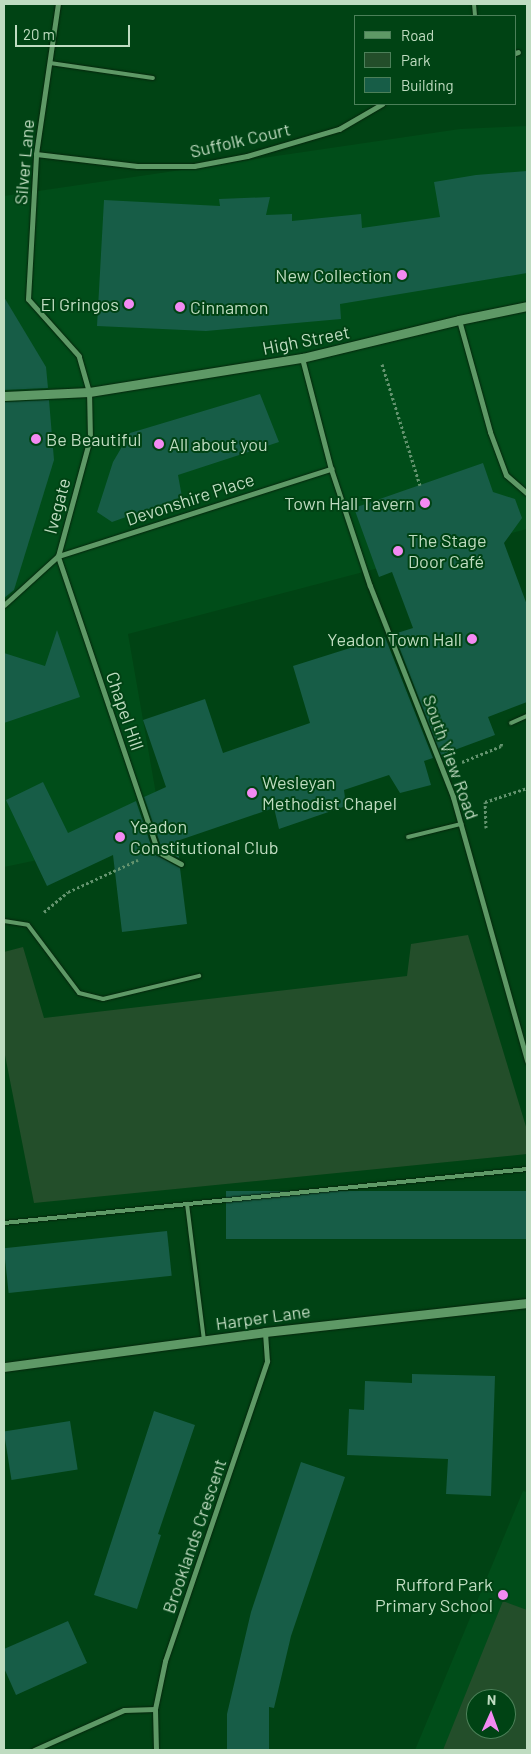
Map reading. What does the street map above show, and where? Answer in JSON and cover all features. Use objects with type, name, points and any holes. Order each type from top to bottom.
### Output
[{"type":"street","name":"Silver Lane","points":[[58,4],[36,154],[28,299],[79,356],[89,392]]},
{"type":"street","name":"Suffolk Court","points":[[36,154],[137,166],[194,166],[247,156],[339,129],[380,105]]},
{"type":"street","name":"High Street","points":[[4,396],[89,392],[302,358],[375,342],[459,320],[527,306]]},
{"type":"street","points":[[459,320],[490,432],[506,475],[527,494]]},
{"type":"street","name":"South View Road","points":[[302,358],[331,469],[370,586],[443,769],[461,824],[527,1061]]},
{"type":"street","name":"Ivegate","points":[[4,605],[58,556],[90,438],[89,392]]},
{"type":"street","name":"Devonshire Place","points":[[58,556],[331,469]]},
{"type":"street","name":"Chapel Hill","points":[[58,556],[158,852]]},
{"type":"street","points":[[158,852],[181,864]]},
{"type":"street","name":"Harper Lane","points":[[4,1367],[204,1342],[265,1332],[527,1303]]},
{"type":"street","name":"Brooklands Crescent","points":[[156,1750],[154,1709],[165,1661],[267,1361],[265,1332]]},
{"type":"street","points":[[34,1750],[124,1710],[154,1709]]},
{"type":"lane","points":[[50,63],[153,78]]},
{"type":"lane","points":[[511,723],[527,716]]},
{"type":"lane","points":[[408,837],[461,824]]},
{"type":"lane","points":[[4,921],[28,925],[79,993],[103,999],[199,976]]},
{"type":"lane","points":[[4,1222],[527,1169]]},
{"type":"lane","points":[[187,1204],[204,1342]]},
{"type":"path","points":[[375,342],[420,485]]},
{"type":"path","points":[[443,769],[500,746],[511,723]]},
{"type":"path","points":[[485,802],[527,788]]},
{"type":"path","points":[[28,925],[68,892],[158,852]]},
{"type":"shaded area","points":[[527,126],[527,529],[128,634],[163,834],[4,867],[4,196],[460,129]]},
{"type":"shaded area","name":"Rufford Park Primary School","points":[[523,1491],[527,1492],[527,1750],[415,1750]]},
{"type":"green space","points":[[468,935],[527,1130],[527,1154],[34,1203],[4,1050],[4,952],[23,947],[44,1018],[407,976],[411,944]]},
{"type":"green space","points":[[503,1601],[527,1610],[527,1750],[443,1750],[466,1693],[466,1739],[516,1739],[516,1689],[468,1689]]},
{"type":"building","points":[[527,171],[527,273],[340,304],[341,319],[206,331],[97,326],[104,200],[220,206],[219,199],[270,197],[266,215],[292,214],[292,221],[361,214],[362,228],[440,217],[434,182],[476,175]]},
{"type":"building","points":[[4,297],[46,367],[48,388],[4,390]]},
{"type":"building","points":[[260,394],[279,442],[178,475],[182,497],[112,522],[97,512],[113,462],[130,433]]},
{"type":"building","points":[[49,400],[54,460],[14,590],[4,598],[4,402]]},
{"type":"building","name":"Yeadon Town Hall","points":[[483,463],[493,492],[515,499],[522,518],[504,543],[527,605],[527,702],[488,717],[495,735],[441,755],[394,634],[413,628],[392,572],[379,577],[354,508]]},
{"type":"building","points":[[57,630],[80,697],[4,723],[4,653],[45,666]]},
{"type":"building","points":[[385,637],[433,758],[424,761],[431,785],[400,793],[389,775],[344,790],[346,806],[279,829],[274,808],[177,841],[179,858],[162,849],[144,797],[166,787],[143,720],[205,699],[223,753],[310,723],[293,666]]},
{"type":"building","points":[[43,782],[68,833],[136,801],[154,854],[180,868],[187,924],[122,932],[113,855],[47,886],[6,800]]},
{"type":"building","points":[[226,1191],[527,1191],[527,1239],[226,1239]]},
{"type":"building","points":[[167,1231],[172,1276],[9,1293],[4,1248]]},
{"type":"building","points":[[412,1374],[495,1376],[491,1496],[446,1494],[448,1459],[347,1455],[349,1409],[364,1410],[365,1381],[412,1383]]},
{"type":"building","points":[[154,1411],[195,1425],[158,1534],[161,1535],[137,1609],[94,1595]]},
{"type":"building","points":[[70,1421],[78,1469],[11,1480],[4,1431]]},
{"type":"building","points":[[301,1462],[345,1477],[291,1636],[274,1708],[269,1707],[269,1750],[227,1750],[227,1714],[251,1612]]},
{"type":"building","points":[[68,1621],[87,1663],[16,1695],[4,1668],[4,1649]]},
{"type":"place","name":"New Collection","points":[[402,275]]},
{"type":"place","name":"El Gringos","points":[[129,304]]},
{"type":"place","name":"Cinnamon","points":[[180,307]]},
{"type":"place","name":"Be Beautiful","points":[[36,439]]},
{"type":"place","name":"All about you","points":[[159,444]]},
{"type":"place","name":"Town Hall Tavern","points":[[425,503]]},
{"type":"place","name":"The Stage Door Café","points":[[398,551]]},
{"type":"place","name":"Yeadon Town Hall","points":[[472,639]]},
{"type":"place","name":"Wesleyan Methodist Chapel","points":[[252,793]]},
{"type":"place","name":"Yeadon Constitutional Club","points":[[120,837]]},
{"type":"place","name":"Rufford Park Primary School","points":[[503,1595]]}]
